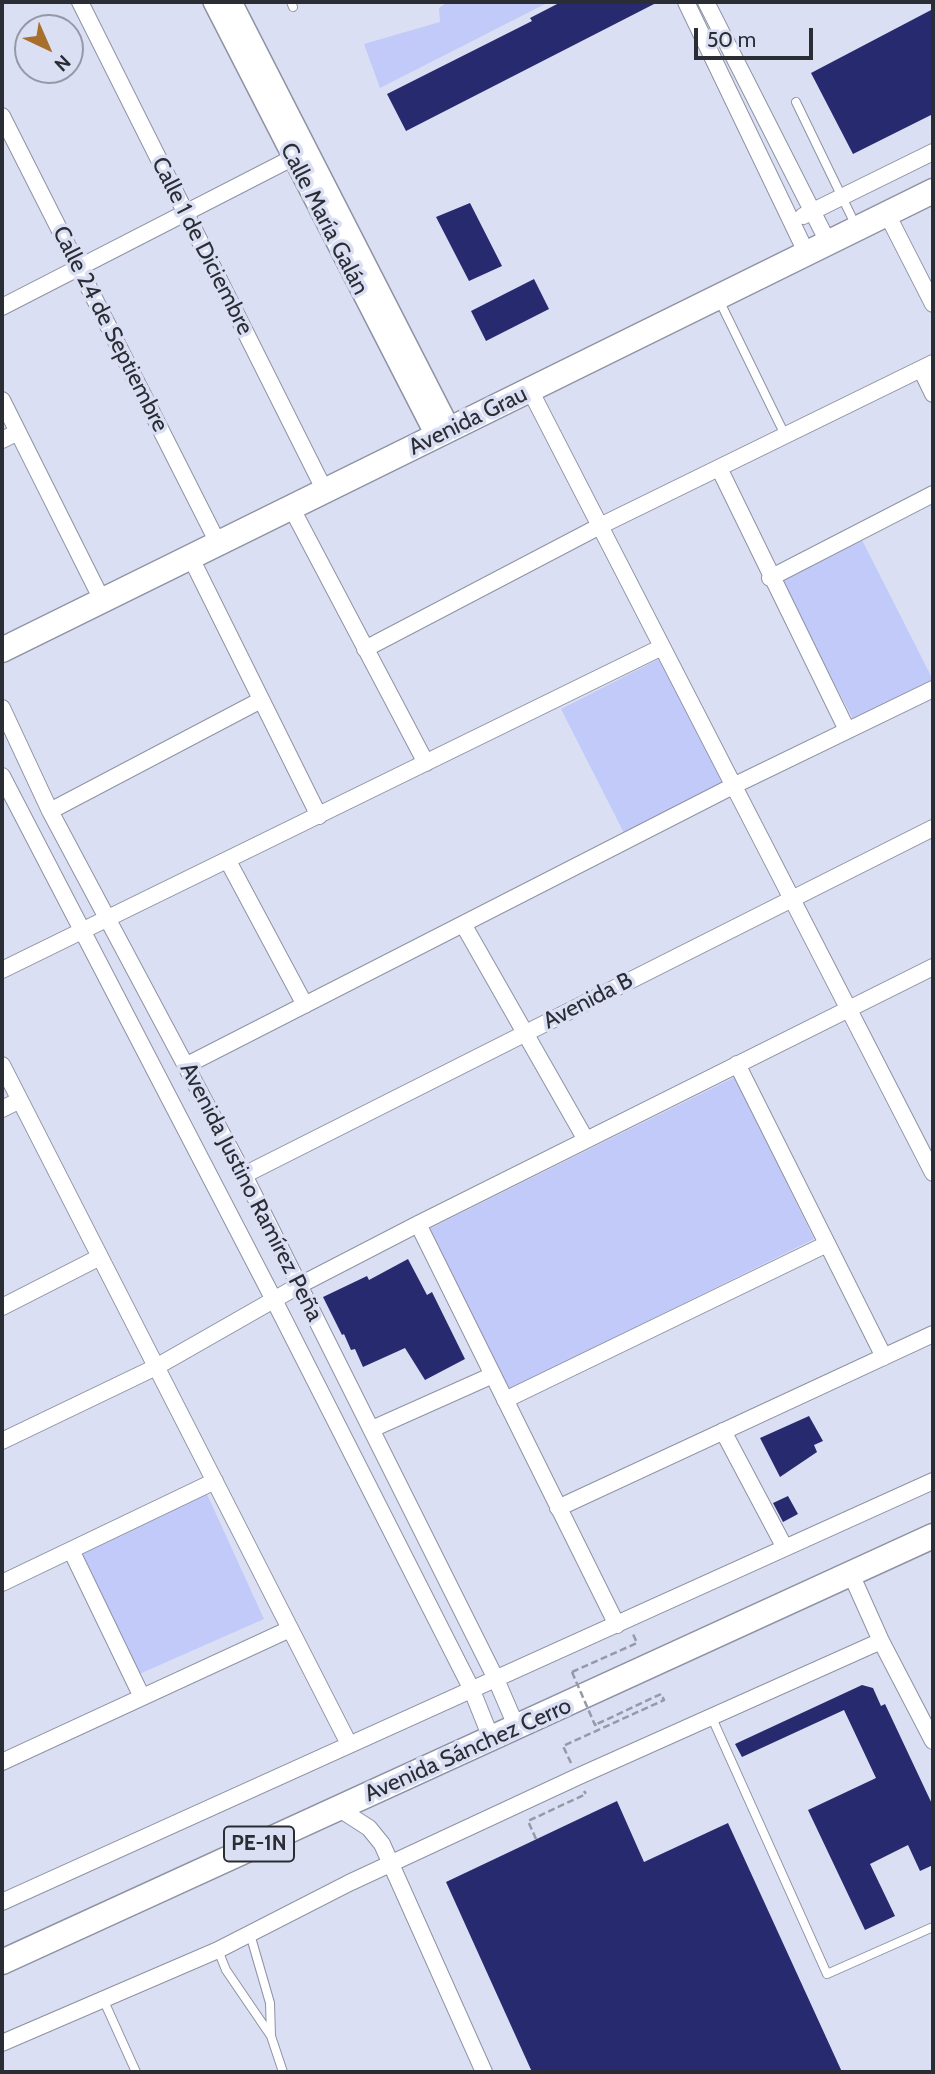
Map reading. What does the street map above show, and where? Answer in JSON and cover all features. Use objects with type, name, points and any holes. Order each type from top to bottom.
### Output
[{"type":"main road","name":"Avenida Grau","points":[[2,650],[933,191]]},
{"type":"main road","name":"Avenida Sánchez Cerro","points":[[2,1962],[933,1536]]},
{"type":"street","name":"Calle 1 de Diciembre","points":[[80,2],[325,491]]},
{"type":"street","name":"Calle María Galán","points":[[213,2],[300,154],[443,433]]},
{"type":"street","name":"Calle María Galán","points":[[232,2],[300,154]]},
{"type":"street","points":[[686,2],[792,222],[818,249]]},
{"type":"street","points":[[706,2],[812,211],[818,249]]},
{"type":"street","name":"Calle 24 de Septiembre","points":[[2,116],[218,543]]},
{"type":"street","points":[[792,222],[933,152]]},
{"type":"street","points":[[2,307],[300,154]]},
{"type":"street","points":[[887,214],[933,303]]},
{"type":"street","points":[[365,649],[600,526],[927,366],[933,394]]},
{"type":"street","points":[[530,390],[933,1173]]},
{"type":"street","points":[[2,400],[102,600]]},
{"type":"street","points":[[2,440],[18,432]]},
{"type":"street","points":[[719,468],[848,730]]},
{"type":"street","points":[[771,578],[933,494]]},
{"type":"street","points":[[291,508],[426,763]]},
{"type":"street","points":[[190,556],[318,816]]},
{"type":"street","points":[[2,970],[83,928],[228,861],[662,647]]},
{"type":"street","points":[[187,1065],[733,786],[933,689]]},
{"type":"street","points":[[50,811],[261,700]]},
{"type":"street","name":"Avenida Justino Ramírez Peña","points":[[2,708],[50,811],[244,1175],[495,1677],[517,1728]]},
{"type":"street","name":"Avenida Justino Ramírez Peña","points":[[2,776],[274,1300],[471,1688],[491,1738]]},
{"type":"street","name":"Avenida B","points":[[244,1175],[933,828]]},
{"type":"street","points":[[228,861],[305,1005]]},
{"type":"street","points":[[463,924],[586,1140]]},
{"type":"street","points":[[2,1441],[156,1367],[298,1286],[418,1224],[933,967]]},
{"type":"street","points":[[2,1065],[349,1744]]},
{"type":"street","points":[[737,1065],[884,1357]]},
{"type":"street","points":[[2,1109],[20,1100]]},
{"type":"street","points":[[418,1224],[617,1625]]},
{"type":"street","points":[[505,1400],[827,1244]]},
{"type":"street","points":[[2,1307],[100,1257]]},
{"type":"street","points":[[558,1508],[933,1334]]},
{"type":"street","points":[[372,1429],[493,1375]]},
{"type":"street","points":[[723,1431],[785,1548]]},
{"type":"street","points":[[2,1583],[215,1481]]},
{"type":"street","points":[[2,1902],[933,1481]]},
{"type":"street","points":[[71,1550],[142,1698]]},
{"type":"street","points":[[850,1574],[933,1741]]},
{"type":"street","points":[[3,1757],[142,1698],[290,1629]]},
{"type":"street","points":[[2,2043],[218,1950],[392,1864],[881,1641]]},
{"type":"street","points":[[338,1808],[369,1828],[392,1864],[484,2072]]},
{"type":"lane","points":[[796,102],[858,229]]},
{"type":"lane","points":[[718,298],[785,435]]},
{"type":"lane","points":[[712,1718],[827,1974],[933,1927]]},
{"type":"lane","points":[[250,1934],[270,2003],[271,2036]]},
{"type":"lane","points":[[218,1950],[226,1969],[271,2036],[283,2072]]},
{"type":"lane","points":[[103,1999],[136,2072]]},
{"type":"path","points":[[563,1746],[664,1700],[661,1694],[595,1725],[572,1672],[637,1643],[633,1634]]},
{"type":"shaded area","points":[[448,2],[549,2],[380,88],[364,44],[440,22],[439,8]]},
{"type":"shaded area","points":[[862,540],[933,680],[853,719],[781,582]]},
{"type":"shaded area","points":[[661,658],[723,782],[624,833],[561,709]]},
{"type":"shaded area","points":[[735,1077],[814,1239],[508,1390],[429,1229]]},
{"type":"shaded area","points":[[206,1492],[264,1619],[137,1675],[77,1553]]},
{"type":"building","points":[[561,2],[658,2],[406,131],[387,94],[532,21],[530,18]]},
{"type":"building","points":[[933,9],[933,114],[853,154],[811,73]]},
{"type":"building","points":[[470,203],[502,266],[469,281],[436,217]]},
{"type":"building","points":[[534,279],[549,309],[486,341],[471,311]]},
{"type":"building","points":[[408,1259],[427,1295],[432,1292],[465,1359],[425,1380],[405,1348],[363,1367],[355,1349],[351,1350],[344,1334],[342,1335],[323,1297],[367,1276],[369,1280]]},
{"type":"building","points":[[809,1416],[823,1441],[814,1445],[817,1452],[780,1477],[760,1438]]},
{"type":"building","points":[[788,1496],[798,1514],[783,1522],[773,1503]]},
{"type":"building","points":[[862,1685],[873,1688],[881,1706],[885,1704],[933,1806],[933,1865],[920,1871],[908,1845],[870,1864],[895,1916],[865,1930],[808,1810],[876,1778],[844,1710],[742,1757],[735,1744]]},
{"type":"building","points":[[617,1801],[644,1862],[728,1823],[842,2072],[532,2072],[446,1882]]}]
